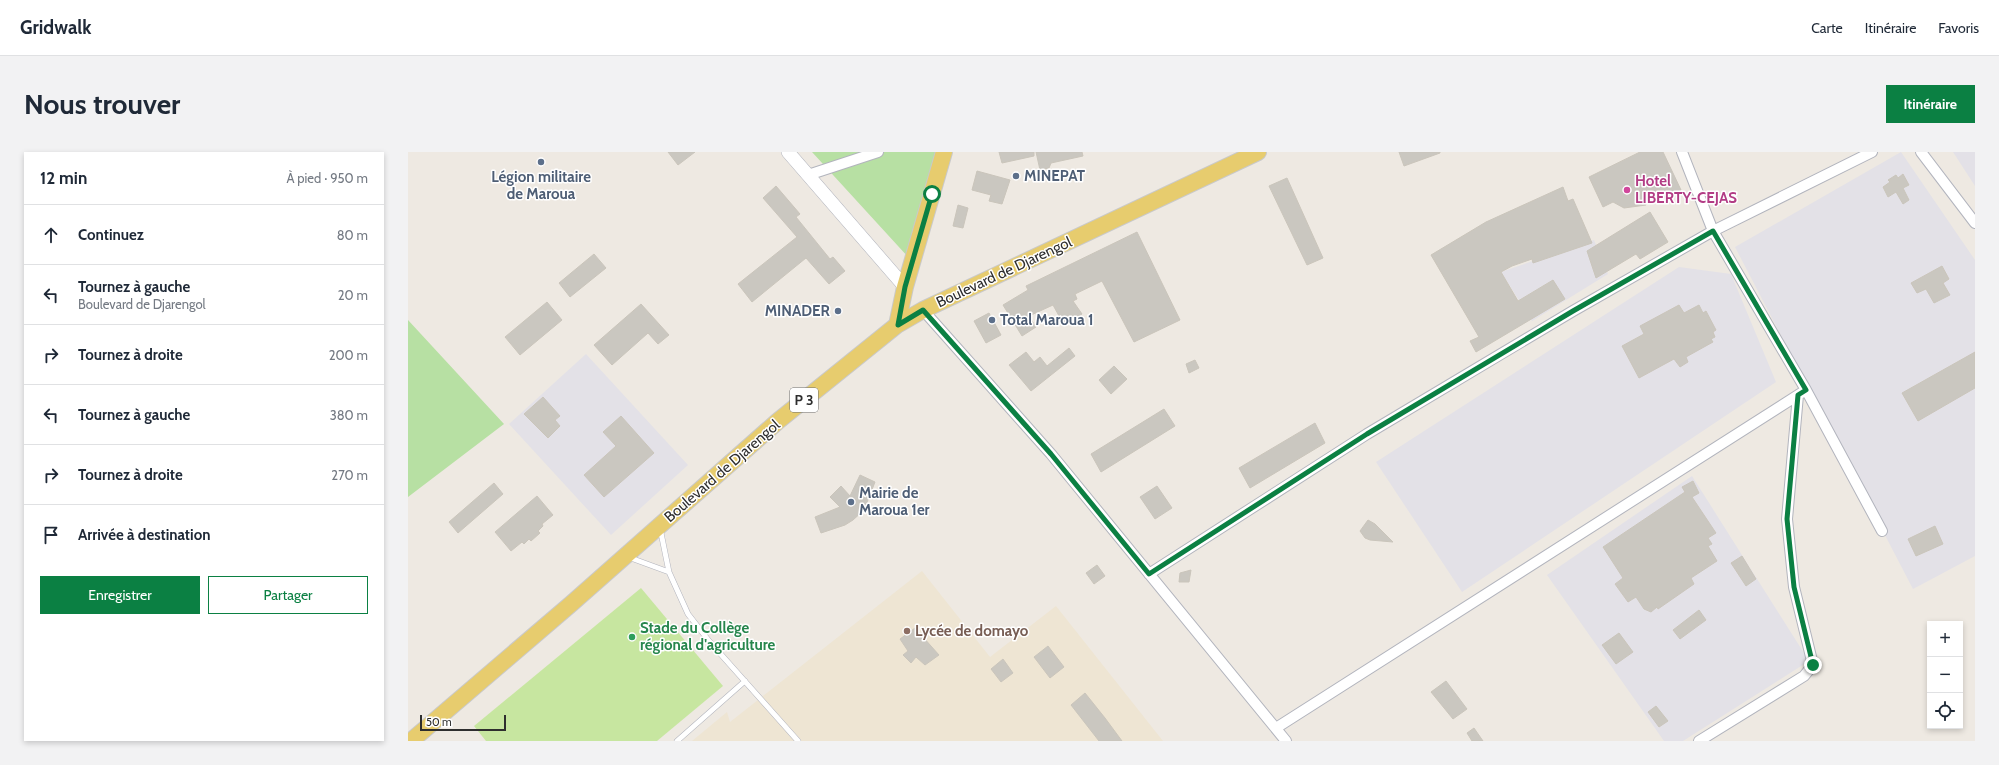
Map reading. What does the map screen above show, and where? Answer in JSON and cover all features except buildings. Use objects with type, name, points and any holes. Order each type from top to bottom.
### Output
[{"type":"main road","points":[[898,325],[905,287],[944,152]]},
{"type":"main road","name":"Boulevard de Djarengol","points":[[411,741],[660,526],[778,421],[898,325],[923,310],[1258,152]]},
{"type":"street","points":[[788,152],[905,287]]},
{"type":"street","points":[[808,175],[878,152]]},
{"type":"street","points":[[1682,152],[1713,231],[1802,393],[1882,531]]},
{"type":"street","points":[[1149,574],[1367,434],[1573,311],[1713,231],[1871,152]]},
{"type":"street","points":[[1921,152],[1975,223]]},
{"type":"street","points":[[923,310],[1051,454],[1286,741]]},
{"type":"street","points":[[1276,728],[1802,393]]},
{"type":"street","points":[[1699,741],[1804,676],[1813,665],[1794,587],[1787,519],[1802,393]]},
{"type":"lane","points":[[660,526],[669,572],[688,614],[709,641],[798,741]]},
{"type":"lane","points":[[625,556],[669,572]]},
{"type":"lane","points":[[677,741],[745,681]]},
{"type":"shaded area","points":[[1901,152],[1975,260],[1975,556],[1913,589],[1735,247]]},
{"type":"shaded area","points":[[1953,152],[1975,152],[1975,186]]},
{"type":"shaded area","points":[[1594,240],[1608,274],[1532,321],[1501,272]]},
{"type":"shaded area","points":[[1679,267],[1731,274],[1776,382],[1462,592],[1376,462]]},
{"type":"shaded area","points":[[586,354],[688,465],[611,535],[509,424]]},
{"type":"shaded area","points":[[1692,476],[1809,661],[1683,741],[1664,741],[1547,575]]},
{"type":"shaded area","name":"Lycée de domayo","points":[[922,571],[990,657],[1056,606],[1163,741],[692,741],[727,712],[730,722]]},
{"type":"green space","points":[[812,152],[937,152],[909,258]]},
{"type":"green space","points":[[408,320],[504,424],[408,497]]},
{"type":"green space","name":"Stade du Collège régional d'agriculture","points":[[641,588],[723,686],[657,741],[486,741],[474,726]]},
{"type":"place","name":"Légion militaire de Maroua","points":[[541,162]]},
{"type":"place","name":"MINEPAT","points":[[1016,176]]},
{"type":"place","name":"Hotel LIBERTY-CEJAS","points":[[1627,190]]},
{"type":"place","name":"MINADER","points":[[838,311]]},
{"type":"place","name":"Total Maroua 1","points":[[992,320]]},
{"type":"place","name":"Mairie de Maroua 1er","points":[[851,502]]},
{"type":"place","name":"Lycée de domayo","points":[[907,631]]},
{"type":"place","name":"Stade du Collège régional d'agriculture","points":[[632,637]]},
{"type":"route","points":[[932,194],[905,287],[898,325],[923,310],[1051,454],[1149,574],[1367,434],[1573,311],[1713,231],[1806,390],[1798,395],[1787,519],[1789,552],[1794,587],[1813,665]]}]
